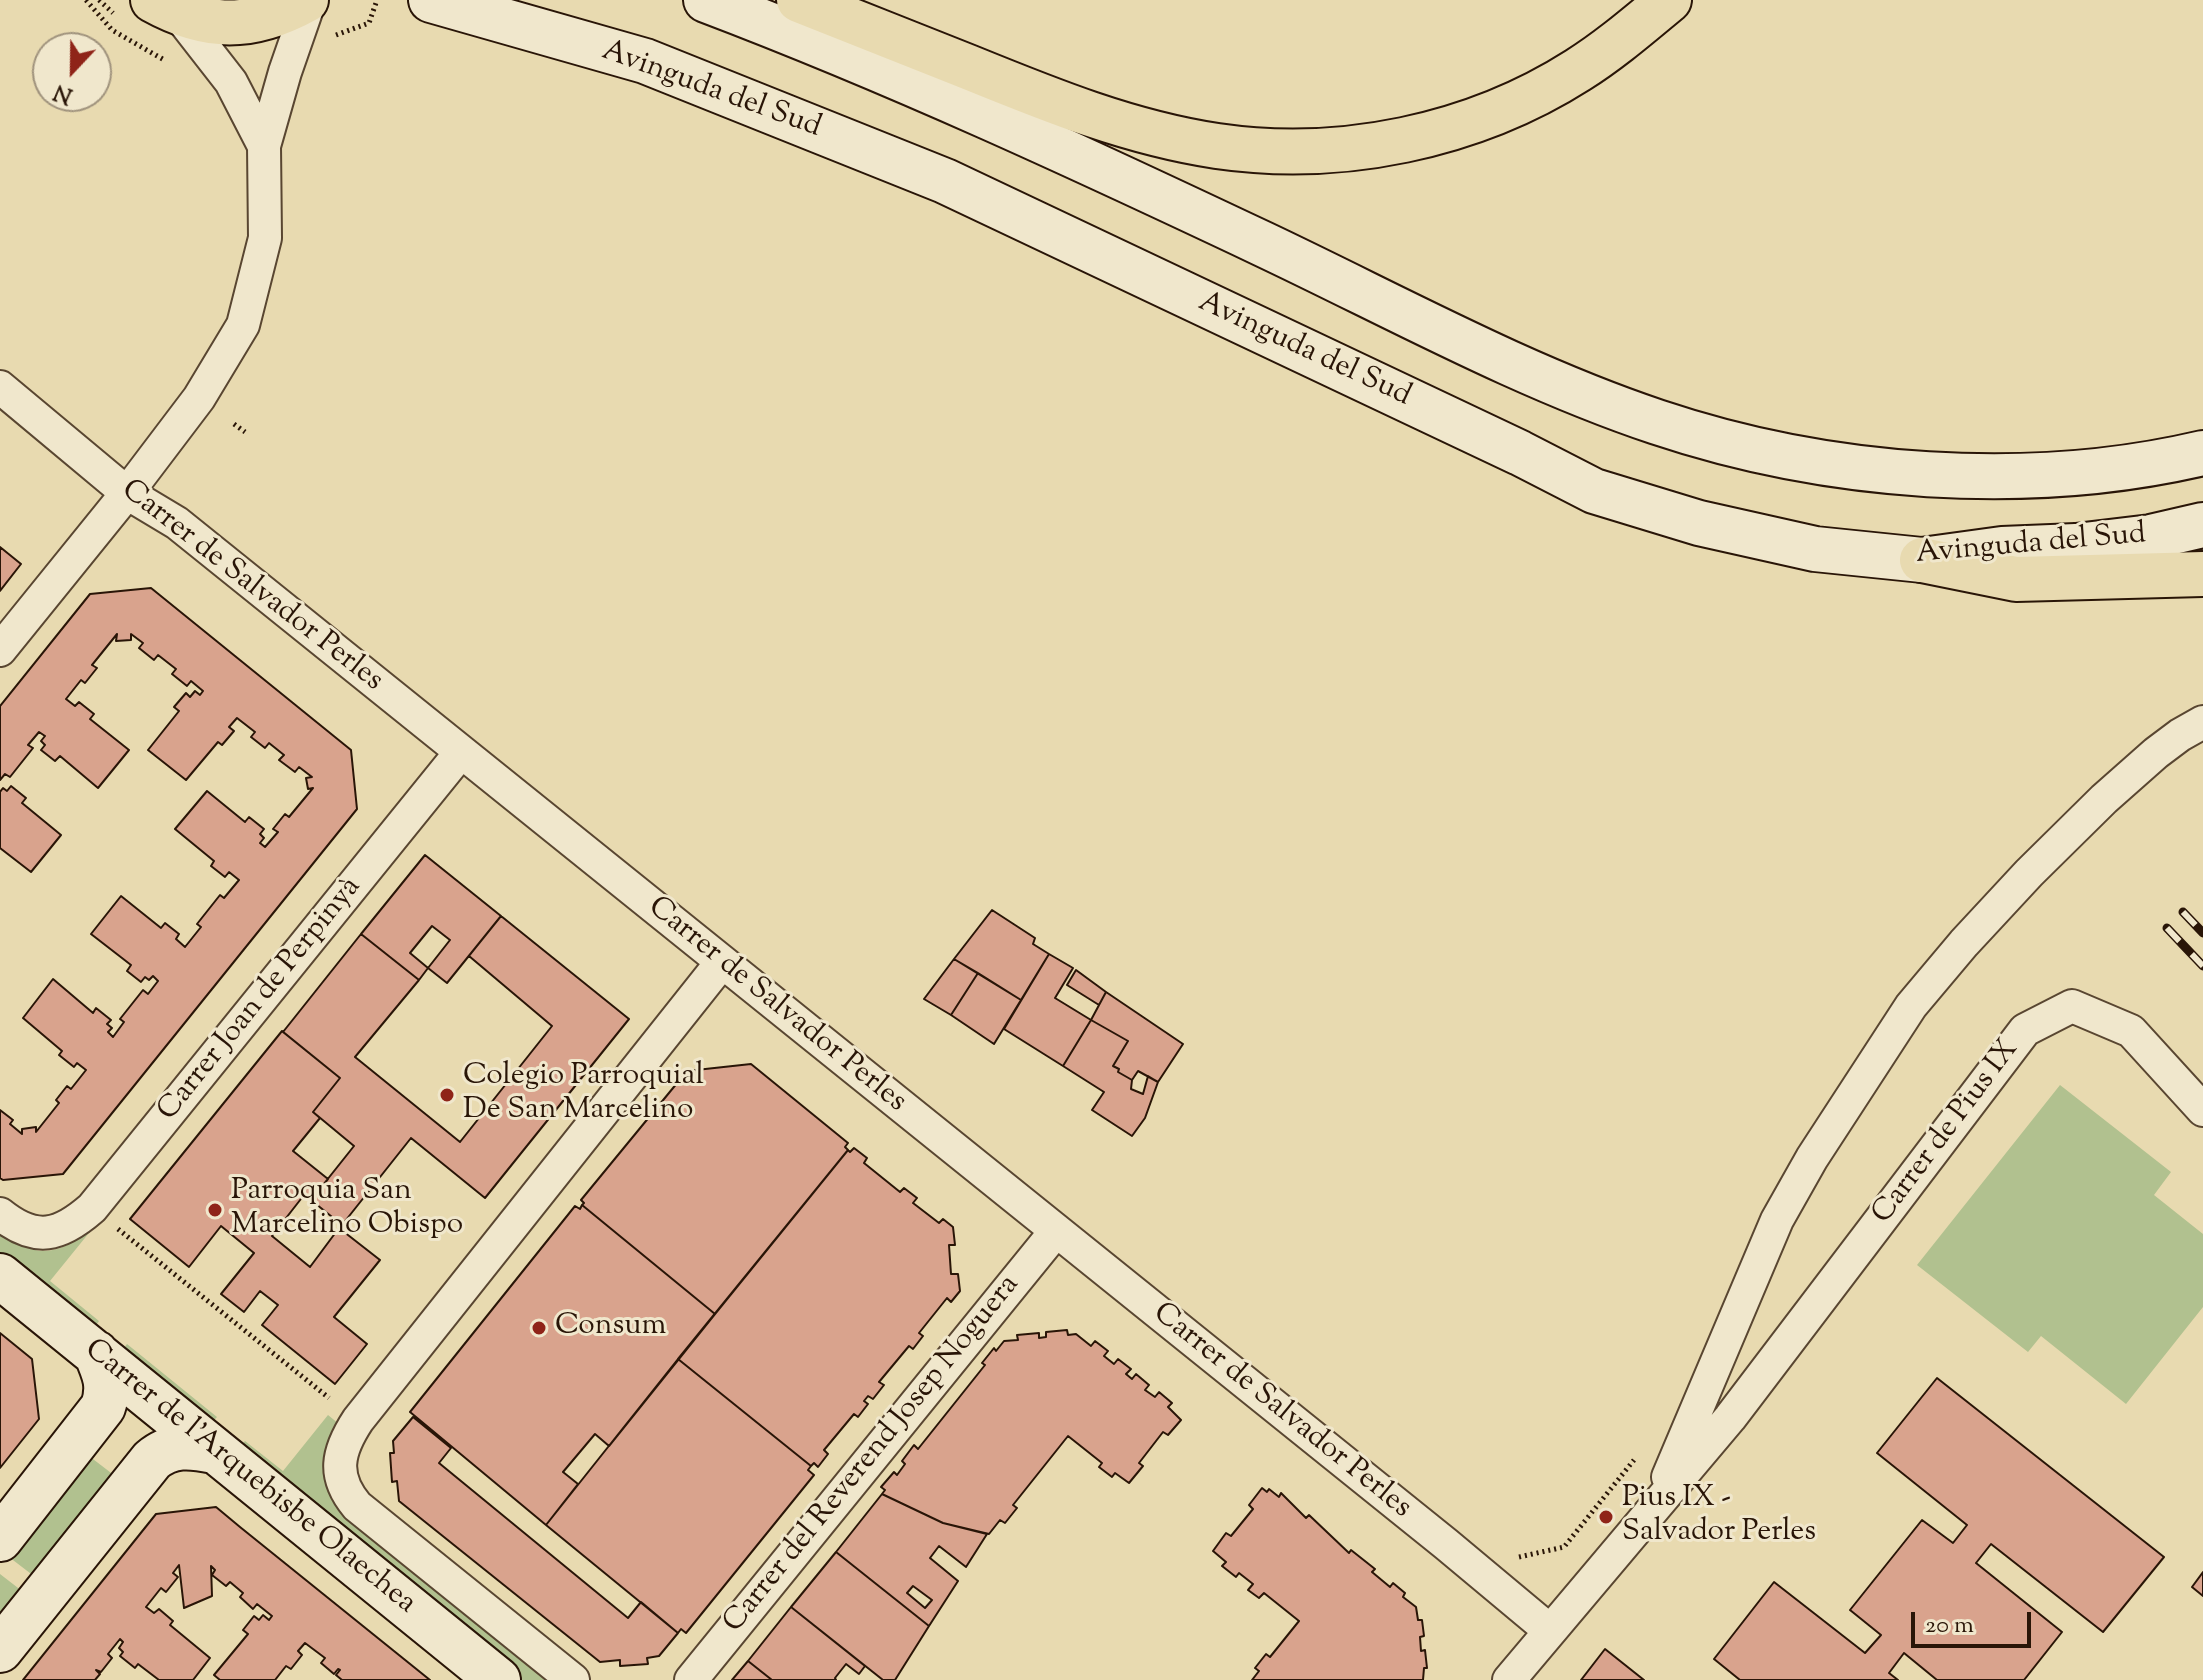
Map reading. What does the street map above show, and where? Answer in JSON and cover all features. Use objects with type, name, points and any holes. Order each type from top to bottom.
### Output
[{"type":"main road","points":[[166,7],[212,23],[246,23],[281,14],[308,0]]},
{"type":"main road","name":"Avinguda del Sud","points":[[431,0],[645,61],[902,163],[959,187],[1594,491],[1699,523],[1815,549],[1922,560],[2002,549],[2076,546],[2203,525]]},
{"type":"main road","points":[[706,0],[900,76],[1297,260],[1447,336],[1584,395],[1659,423],[1822,464],[1916,473],[2011,476],[2098,470],[2203,453]]},
{"type":"main road","points":[[799,0],[1099,117],[1216,146],[1250,150],[1328,151],[1410,139],[1492,114],[1578,71],[1669,0]]},
{"type":"main road","points":[[1922,560],[2016,579],[2203,574]]},
{"type":"main road","name":"Carrer de l'Arquebisbe Olaechea","points":[[0,1276],[498,1680]]},
{"type":"main road","points":[[0,1539],[103,1407],[108,1389],[96,1353]]},
{"type":"main road","points":[[0,1650],[152,1460],[164,1450],[178,1446],[214,1451]]},
{"type":"street","points":[[0,650],[199,398],[243,325],[265,238],[264,146],[308,0]]},
{"type":"street","points":[[166,7],[231,82],[264,146]]},
{"type":"street","name":"Carrer de Salvador Perles","points":[[0,387],[127,493],[177,523],[1549,1630]]},
{"type":"street","points":[[1653,1510],[1777,1220],[1812,1158],[1911,1006],[2029,873],[2104,799],[2156,753],[2203,722]]},
{"type":"street","name":"Carrer Joan de Perpinyà","points":[[0,1214],[29,1231],[49,1234],[73,1225],[92,1208],[461,752]]},
{"type":"street","points":[[358,1420],[722,962]]},
{"type":"street","name":"Carrer de Pius IX","points":[[1509,1680],[1730,1418],[2025,1030],[2072,1006],[2131,1031],[2203,1110]]},
{"type":"street","name":"Carrer del Reverend Josep Noguera","points":[[691,1680],[1056,1231]]},
{"type":"street","name":"Carrer de Pius IX","points":[[1698,1402],[1738,1380],[1792,1338]]},
{"type":"street","name":"Carrer de l'Arquebisbe Olaechea","points":[[358,1420],[345,1439],[339,1472],[345,1491],[357,1506],[573,1680]]},
{"type":"path","points":[[86,0],[112,30],[174,66]]},
{"type":"path","points":[[234,424],[245,432]]},
{"type":"path","points":[[92,1208],[358,1420]]},
{"type":"green space","points":[[2060,1085],[2171,1172],[2154,1195],[2203,1234],[2203,1307],[2126,1404],[2041,1336],[2028,1352],[1917,1265]]},
{"type":"green space","points":[[93,1228],[50,1281],[99,1321],[90,1334],[0,1261],[0,1231],[25,1247],[47,1251],[69,1244]]},
{"type":"green space","points":[[127,1344],[217,1417],[206,1429],[117,1357]]},
{"type":"green space","points":[[328,1415],[339,1424],[324,1455],[324,1475],[339,1505],[555,1680],[517,1680],[236,1451],[245,1441],[283,1471]]},
{"type":"green space","points":[[89,1456],[119,1479],[39,1580],[9,1557]]},
{"type":"green space","points":[[0,1574],[22,1591],[0,1618]]},
{"type":"building","points":[[0,547],[21,564],[0,591]]},
{"type":"building","points":[[151,588],[351,750],[357,809],[63,1174],[3,1180],[0,1178],[0,1110],[13,1120],[10,1124],[22,1134],[22,1129],[36,1127],[36,1132],[59,1103],[56,1100],[67,1086],[71,1089],[86,1070],[77,1063],[74,1067],[59,1055],[62,1051],[23,1018],[53,979],[93,1013],[96,1008],[111,1020],[107,1024],[112,1028],[108,1032],[113,1037],[124,1022],[120,1019],[143,990],[148,994],[158,981],[153,976],[149,980],[145,977],[141,982],[127,971],[131,965],[91,934],[121,896],[161,928],[165,923],[179,934],[176,939],[185,947],[201,927],[197,924],[220,895],[224,898],[239,880],[229,872],[225,877],[211,866],[214,861],[175,829],[207,791],[245,822],[249,817],[264,829],[260,834],[264,838],[260,843],[265,847],[278,832],[273,829],[285,814],[289,817],[313,788],[308,789],[306,778],[312,777],[299,767],[295,772],[279,760],[284,755],[269,743],[265,748],[251,737],[255,732],[237,718],[229,727],[234,731],[222,745],[218,742],[186,780],[148,750],[179,711],[174,707],[186,693],[190,697],[195,691],[200,695],[203,691],[191,681],[187,686],[172,674],[176,669],[158,655],[154,660],[139,648],[143,643],[131,634],[131,640],[116,641],[117,634],[92,665],[97,668],[85,683],[81,680],[66,699],[75,706],[79,702],[94,714],[90,719],[129,750],[98,788],[60,756],[55,761],[41,750],[45,745],[41,741],[45,736],[39,732],[28,745],[33,748],[10,777],[5,774],[0,780],[0,706],[90,594]]},
{"type":"building","points":[[11,786],[26,798],[22,803],[61,835],[31,872],[0,848],[0,792],[3,788],[7,791]]},
{"type":"building","points":[[425,855],[501,916],[447,983],[428,968],[419,980],[361,934]],"holes":[[[432,926],[450,940],[428,968],[410,953]]]},
{"type":"building","points":[[992,910],[1035,938],[1033,944],[1049,954],[1021,1000],[954,959]]},
{"type":"building","points":[[501,916],[629,1019],[485,1198],[411,1138],[342,1225],[311,1200],[354,1146],[313,1112],[340,1078],[283,1032],[361,934],[419,980],[355,1057],[460,1142],[552,1026],[469,956]]},
{"type":"building","points":[[1049,954],[1073,968],[1055,998],[1091,1020],[1063,1066],[1004,1029]]},
{"type":"building","points":[[954,959],[978,973],[951,1015],[924,999]]},
{"type":"building","points":[[1076,970],[1106,992],[1099,1005],[1067,985]]},
{"type":"building","points":[[978,973],[1021,1000],[994,1044],[951,1015]]},
{"type":"building","points":[[1106,992],[1183,1044],[1158,1082],[1138,1071],[1132,1080],[1113,1066],[1128,1041],[1091,1020]]},
{"type":"building","points":[[1091,1020],[1128,1041],[1113,1066],[1132,1080],[1131,1089],[1143,1094],[1148,1076],[1158,1082],[1145,1118],[1132,1136],[1092,1110],[1104,1092],[1063,1066]]},
{"type":"building","name":"Parroquia San Marcelino Obispo","points":[[282,1031],[340,1078],[313,1112],[320,1118],[293,1151],[328,1179],[311,1200],[304,1195],[272,1236],[310,1267],[339,1228],[380,1260],[334,1317],[367,1344],[335,1384],[262,1325],[278,1305],[260,1291],[244,1312],[221,1294],[254,1253],[221,1226],[189,1267],[130,1219]]},
{"type":"building","points":[[751,1064],[848,1143],[845,1147],[848,1150],[715,1314],[582,1205],[581,1200],[687,1071]]},
{"type":"building","points":[[854,1148],[867,1158],[864,1163],[900,1192],[904,1188],[917,1198],[913,1203],[939,1223],[943,1219],[953,1227],[955,1245],[949,1245],[951,1274],[958,1274],[960,1291],[951,1302],[947,1298],[919,1333],[923,1336],[913,1349],[909,1346],[879,1382],[884,1385],[873,1399],[868,1396],[864,1401],[868,1404],[858,1417],[854,1414],[824,1450],[828,1454],[818,1467],[814,1463],[811,1466],[678,1359],[848,1150],[850,1152]]},
{"type":"building","points":[[582,1205],[715,1314],[609,1446],[595,1434],[563,1472],[578,1484],[546,1525],[410,1412],[575,1206],[580,1209]]},
{"type":"building","points":[[1067,1330],[1068,1335],[1076,1334],[1091,1346],[1095,1341],[1108,1351],[1104,1356],[1114,1364],[1118,1359],[1131,1369],[1126,1374],[1132,1379],[1136,1374],[1149,1385],[1145,1390],[1155,1397],[1159,1392],[1172,1403],[1168,1407],[1181,1420],[1168,1435],[1163,1432],[1139,1463],[1143,1466],[1129,1483],[1115,1473],[1112,1477],[1099,1467],[1102,1463],[1068,1436],[1013,1505],[1017,1508],[1005,1523],[1000,1520],[989,1534],[943,1523],[882,1494],[885,1490],[881,1487],[894,1472],[897,1475],[905,1464],[902,1461],[914,1445],[918,1449],[985,1365],[982,1363],[994,1348],[996,1351],[1004,1341],[1018,1340],[1017,1335],[1039,1333],[1039,1338],[1046,1337],[1046,1332]]},
{"type":"building","points":[[0,1333],[32,1359],[39,1419],[0,1468]]},
{"type":"building","points":[[678,1359],[811,1466],[808,1470],[814,1475],[686,1633],[681,1629],[678,1633],[546,1525]]},
{"type":"building","points":[[1937,1378],[2164,1557],[2103,1632],[1991,1544],[1976,1563],[2062,1632],[2024,1680],[1937,1680],[1904,1653],[1889,1673],[1898,1680],[1740,1680],[1714,1659],[1774,1582],[1865,1653],[1881,1635],[1850,1610],[1922,1520],[1953,1543],[1967,1525],[1877,1453]]},
{"type":"building","points":[[413,1417],[451,1448],[439,1463],[628,1618],[641,1602],[678,1633],[659,1656],[647,1658],[648,1664],[620,1666],[620,1660],[600,1662],[399,1501],[397,1481],[392,1482],[390,1453],[394,1453],[393,1441]]},
{"type":"building","points":[[1262,1488],[1279,1497],[1281,1493],[1349,1553],[1351,1550],[1375,1569],[1372,1572],[1390,1587],[1393,1583],[1405,1593],[1403,1597],[1416,1607],[1418,1620],[1422,1620],[1424,1636],[1420,1637],[1421,1651],[1425,1650],[1427,1668],[1424,1668],[1423,1680],[1252,1680],[1259,1671],[1255,1668],[1266,1654],[1270,1657],[1299,1621],[1264,1593],[1259,1598],[1248,1590],[1253,1584],[1239,1573],[1236,1577],[1222,1566],[1226,1562],[1213,1551],[1226,1533],[1231,1536],[1253,1509],[1249,1505]]},
{"type":"building","points":[[882,1494],[943,1523],[987,1534],[966,1567],[939,1546],[930,1558],[958,1581],[929,1626],[836,1552]],"holes":[[[913,1586],[932,1600],[925,1608],[907,1593]]]},
{"type":"building","points":[[216,1507],[430,1680],[342,1680],[336,1675],[340,1670],[334,1674],[321,1663],[325,1658],[305,1643],[298,1651],[302,1655],[291,1669],[286,1666],[275,1680],[220,1680],[214,1675],[248,1634],[243,1630],[254,1616],[259,1620],[263,1615],[269,1620],[272,1616],[257,1604],[253,1609],[240,1597],[243,1593],[230,1582],[226,1586],[212,1575],[215,1570],[211,1566],[212,1596],[184,1608],[179,1565],[173,1573],[178,1577],[166,1592],[161,1588],[146,1607],[154,1613],[159,1609],[173,1621],[170,1625],[210,1658],[193,1680],[159,1680],[138,1664],[135,1668],[120,1656],[123,1652],[119,1648],[123,1642],[120,1639],[108,1654],[112,1658],[101,1672],[96,1670],[100,1674],[95,1680],[23,1680],[156,1514]]},
{"type":"building","points":[[836,1552],[929,1626],[895,1680],[883,1680],[791,1607]]},
{"type":"building","points":[[2203,1572],[2203,1596],[2192,1587]]},
{"type":"building","points":[[791,1607],[865,1666],[859,1674],[846,1664],[836,1680],[772,1680],[748,1661]]},
{"type":"building","points":[[1605,1649],[1644,1680],[1581,1680]]},
{"type":"building","points":[[748,1661],[772,1680],[732,1680]]},
{"type":"railway","points":[[2183,912],[2203,933]]},
{"type":"railway","points":[[2167,928],[2203,966]]},
{"type":"place","name":"Colegio Parroquial De San Marcelino","points":[[447,1095]]},
{"type":"place","name":"Parroquia San Marcelino Obispo","points":[[215,1210]]},
{"type":"place","name":"Consum","points":[[539,1328]]},
{"type":"place","name":"Pius IX - Salvador Perles","points":[[1606,1517]]}]
